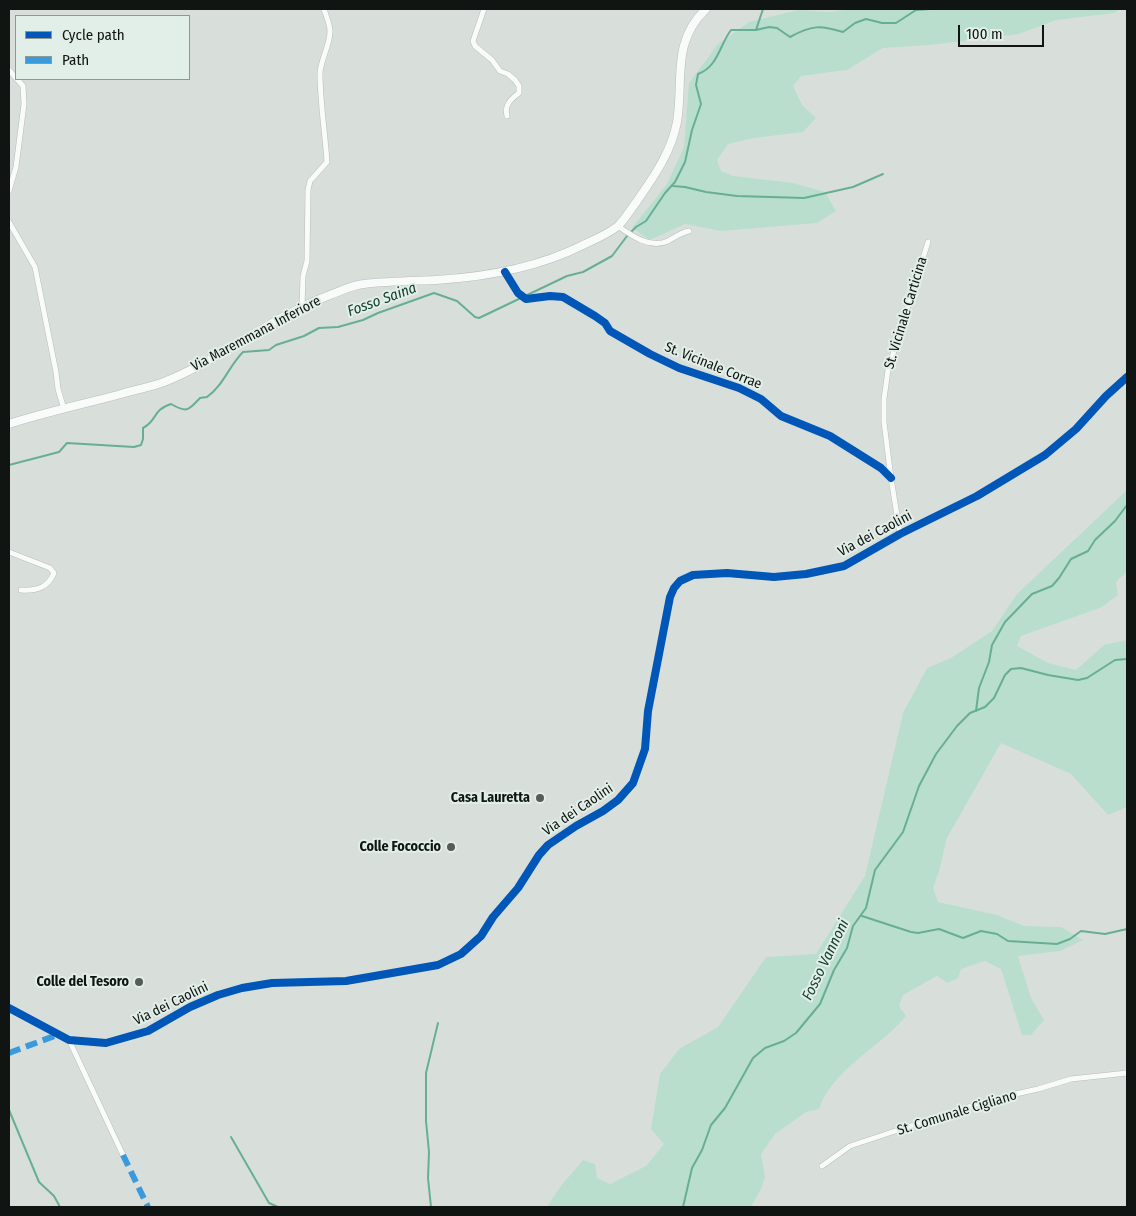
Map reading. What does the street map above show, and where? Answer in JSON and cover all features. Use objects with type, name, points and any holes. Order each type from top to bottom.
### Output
[{"type":"main road","name":"Via Maremmana Inferiore","points":[[9,424],[145,388],[171,379],[202,365],[257,331],[302,307],[319,299],[365,284],[438,280],[505,272],[568,252],[618,226],[663,162],[671,145],[677,120],[682,47],[694,22],[706,9]]},
{"type":"street","points":[[302,307],[303,276],[306,261],[308,190],[310,182],[326,162],[320,69],[328,44],[330,30],[324,9]]},
{"type":"street","points":[[484,9],[473,41],[475,46],[492,60],[500,71],[508,74],[515,80],[519,86],[519,93],[508,102],[505,110],[507,116]]},
{"type":"street","points":[[9,192],[16,167],[24,104],[23,86],[18,80]]},
{"type":"street","points":[[9,222],[35,267],[58,389],[64,409]]},
{"type":"street","points":[[618,226],[640,240],[658,244],[669,241],[679,233],[689,231]]},
{"type":"street","name":"St. Vicinale Carticina","points":[[900,534],[890,478],[884,422],[884,399],[888,370],[928,242]]},
{"type":"street","name":"St. Vicinale Corrae","points":[[505,272],[518,292],[526,298],[563,297],[605,323],[610,331],[650,354],[679,368],[739,388],[754,395],[788,420],[830,436],[881,468],[890,478]]},
{"type":"street","name":"Via dei Caolini","points":[[9,1008],[70,1040],[106,1043],[136,1035],[161,1024],[190,1007],[218,995],[242,988],[272,983],[340,981],[415,970],[438,965],[461,954],[481,936],[493,917],[518,888],[535,860],[548,845],[610,806],[633,783],[645,749],[648,711],[670,597],[680,581],[694,575],[710,573],[774,577],[828,571],[844,566],[900,534],[977,496],[1045,456],[1076,429],[1106,396],[1127,377]]},
{"type":"street","points":[[9,552],[50,568],[54,573],[44,588],[20,590]]},
{"type":"street","points":[[70,1040],[123,1155]]},
{"type":"street","name":"St. Comunale Cigliano","points":[[822,1166],[850,1146],[989,1100],[1038,1089],[1071,1079],[1127,1073]]},
{"type":"green space","points":[[852,9],[1119,9],[1114,13],[1056,20],[1019,34],[930,45],[883,48],[847,70],[801,76],[793,86],[802,105],[816,118],[803,132],[754,138],[728,144],[717,160],[721,171],[733,176],[793,183],[825,192],[836,211],[817,223],[721,231],[685,224],[650,240],[632,228],[667,184],[684,147],[689,83],[718,44],[749,22],[798,10],[829,12]]},
{"type":"green space","points":[[1127,490],[1127,571],[1116,582],[1118,595],[1102,607],[1021,636],[1017,646],[1048,663],[1076,670],[1104,645],[1127,640],[1127,807],[1108,815],[1071,774],[1001,743],[947,838],[933,888],[938,902],[997,915],[1024,926],[1061,927],[1083,940],[1060,951],[1018,956],[1031,998],[1044,1020],[1031,1035],[1022,1035],[1001,969],[985,961],[961,969],[958,978],[947,983],[937,976],[903,995],[899,1006],[906,1016],[895,1028],[846,1070],[826,1095],[819,1109],[806,1112],[775,1134],[761,1154],[765,1177],[751,1207],[547,1207],[560,1187],[583,1160],[595,1164],[597,1178],[610,1184],[646,1166],[664,1144],[651,1129],[660,1074],[679,1049],[718,1027],[766,957],[816,954],[865,876],[903,713],[927,668],[951,658],[992,631],[1017,594]]},
{"type":"waterway","name":"Fosso Saina","points":[[756,30],[763,9]]},
{"type":"waterway","name":"Fosso Saina","points":[[9,465],[59,452],[67,443],[134,447],[141,445],[143,428],[151,422],[161,409],[171,404],[181,409],[187,409],[193,406],[200,398],[207,397],[213,392],[243,352],[269,350],[276,345],[304,336],[319,328],[338,327],[363,320],[434,293],[457,301],[475,317],[479,318],[567,276],[583,272],[612,256],[627,236],[646,221],[675,182],[685,162],[692,130],[701,104],[696,85],[698,74],[705,71],[714,61],[731,30],[756,30],[769,27],[777,28],[790,37],[804,30],[816,27],[843,32],[855,23],[866,19],[882,23],[896,23],[916,10],[930,9]]},
{"type":"waterway","points":[[673,186],[737,196],[804,198],[853,187],[883,174]]},
{"type":"waterway","points":[[976,711],[979,688],[989,662],[992,645],[1005,622],[1032,594],[1052,586],[1071,559],[1088,551],[1095,540],[1115,521],[1127,505]]},
{"type":"waterway","name":"Fosso Vannoni","points":[[683,1207],[692,1168],[702,1150],[711,1125],[725,1108],[753,1058],[765,1048],[784,1041],[796,1033],[820,1004],[834,970],[847,948],[853,926],[866,908],[875,870],[903,832],[919,786],[936,754],[957,726],[970,713],[985,707],[994,698],[1005,675],[1011,669],[1021,668],[1078,680],[1087,678],[1115,660],[1127,659]]},
{"type":"waterway","points":[[862,916],[911,932],[918,933],[939,929],[963,938],[981,931],[997,934],[1008,941],[1057,944],[1070,939],[1081,931],[1105,934],[1127,929]]},
{"type":"waterway","points":[[431,1207],[428,1178],[426,1073],[438,1023]]},
{"type":"waterway","points":[[9,1110],[39,1182],[54,1196],[60,1207]]},
{"type":"waterway","points":[[231,1137],[269,1203],[278,1207]]},
{"type":"marked path","points":[[9,1053],[57,1035]]},
{"type":"marked path","points":[[123,1155],[148,1207]]},
{"type":"cycle path","points":[[505,272],[518,293],[526,299],[550,296],[563,297],[605,323],[610,331],[650,354],[679,368],[739,388],[761,399],[781,416],[830,436],[881,468],[891,478]]},
{"type":"cycle path","points":[[9,1008],[69,1040],[106,1043],[148,1031],[190,1007],[218,995],[242,988],[272,983],[346,981],[438,965],[461,954],[481,936],[493,917],[518,888],[539,855],[548,845],[603,811],[618,800],[633,783],[645,749],[648,711],[670,597],[680,581],[693,575],[727,573],[774,577],[806,574],[844,566],[900,534],[977,496],[1045,455],[1076,429],[1106,396],[1127,377]]},
{"type":"place","name":"Casa Lauretta","points":[[540,798]]},
{"type":"place","name":"Colle Fococcio","points":[[451,847]]},
{"type":"place","name":"Colle del Tesoro","points":[[139,982]]}]
